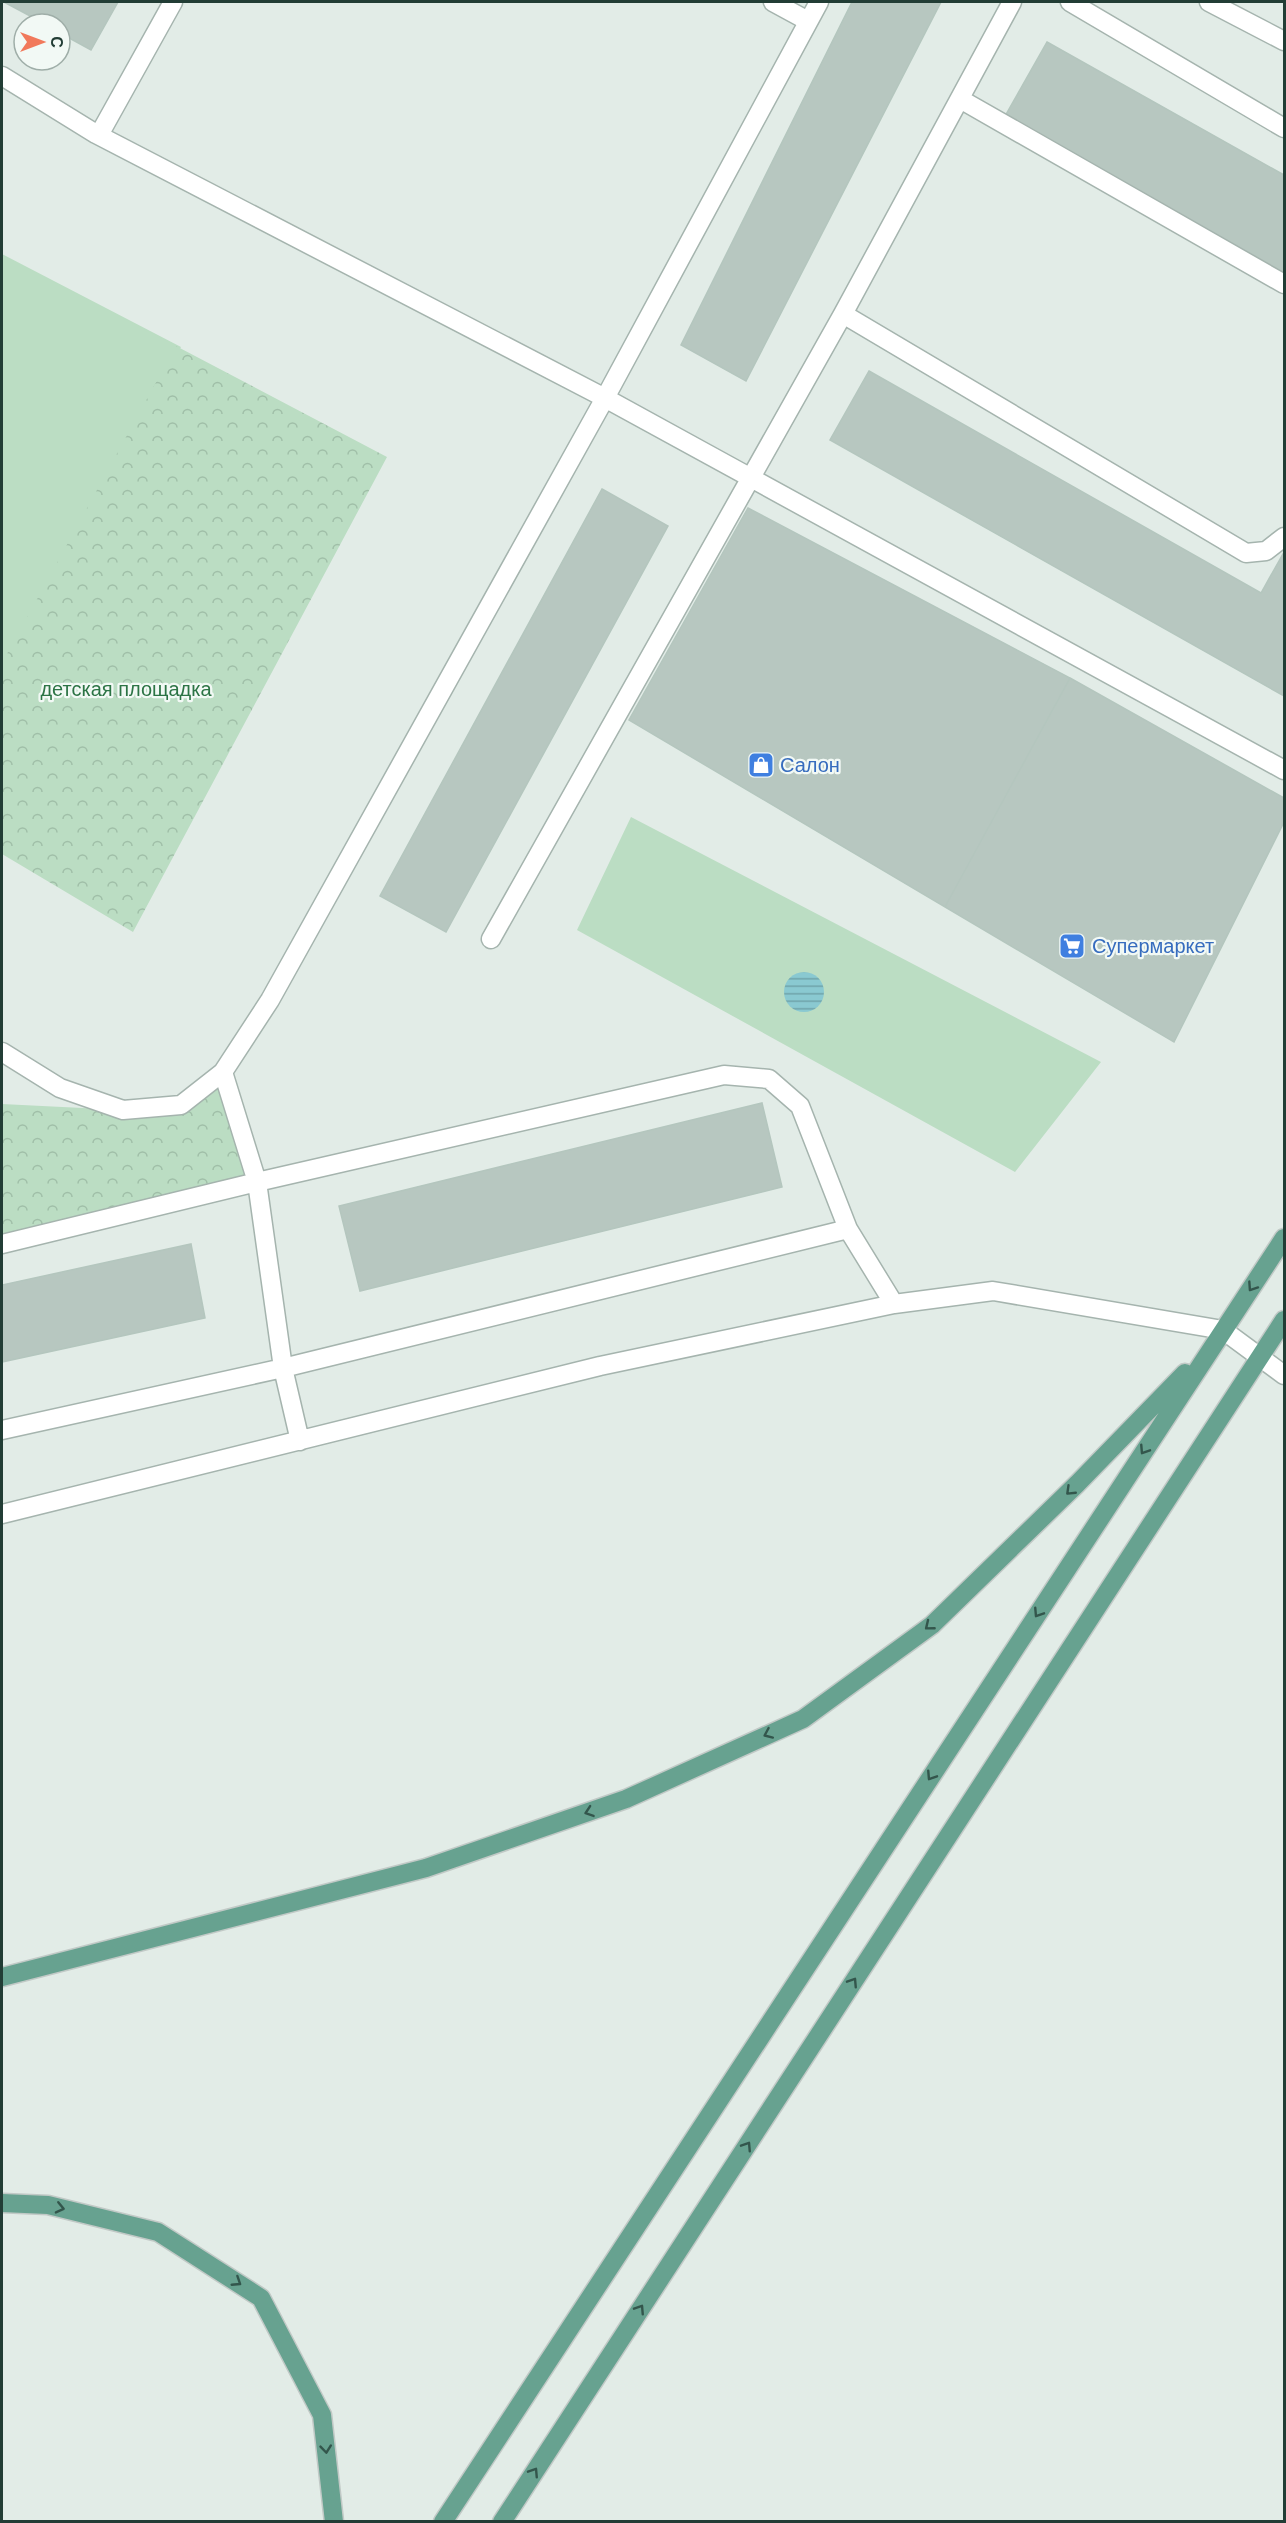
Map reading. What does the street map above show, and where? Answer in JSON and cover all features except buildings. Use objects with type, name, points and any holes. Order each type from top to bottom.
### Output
[{"type":"main road","points":[[443,2522],[1284,1238]]},
{"type":"main road","points":[[502,2522],[1284,1323]]},
{"type":"main road","points":[[2,1977],[426,1868],[626,1799],[803,1719],[932,1625],[1077,1484],[1218,1337]]},
{"type":"main road","points":[[2,2204],[48,2205],[159,2232],[261,2298],[322,2415],[334,2522]]},
{"type":"street","points":[[99,135],[173,2]]},
{"type":"street","points":[[773,2],[808,21]]},
{"type":"street","points":[[2,1052],[60,1088],[123,1110],[181,1106],[223,1072],[270,1000],[606,398],[819,2]]},
{"type":"street","points":[[490,939],[843,314],[1012,2]]},
{"type":"street","points":[[1070,2],[1284,128]]},
{"type":"street","points":[[1209,2],[1284,41]]},
{"type":"street","points":[[2,76],[99,135],[606,398],[1284,770]]},
{"type":"street","points":[[960,99],[1284,284]]},
{"type":"street","points":[[843,314],[1246,553],[1266,551],[1284,537]]},
{"type":"street","points":[[223,1072],[257,1182],[283,1368],[300,1441]]},
{"type":"street","points":[[2,1244],[257,1182],[724,1075],[769,1078],[800,1106],[848,1229],[894,1304]]},
{"type":"street","points":[[2,1430],[283,1368],[848,1229]]},
{"type":"street","points":[[2,1514],[600,1366],[894,1304],[993,1291],[1218,1337],[1260,1358],[1284,1375]]},
{"type":"green space","points":[[2,254],[181,347],[2,667]]},
{"type":"green space","name":"детская площадка","points":[[176,346],[387,457],[133,932],[2,854],[2,663]]},
{"type":"green space","points":[[631,817],[1101,1062],[1015,1172],[577,930]]},
{"type":"green space","points":[[223,1072],[257,1182],[2,1244],[2,1104],[123,1110],[181,1106]]},
{"type":"water","points":[[804,972],[812,973],[818,978],[823,984],[823,1000],[818,1006],[812,1011],[804,1012],[796,1011],[790,1006],[785,1000],[784,992],[785,984],[790,978],[796,973]]},
{"type":"place","name":"Салон","points":[[761,765]]},
{"type":"place","name":"Супермаркет","points":[[1072,946]]}]
